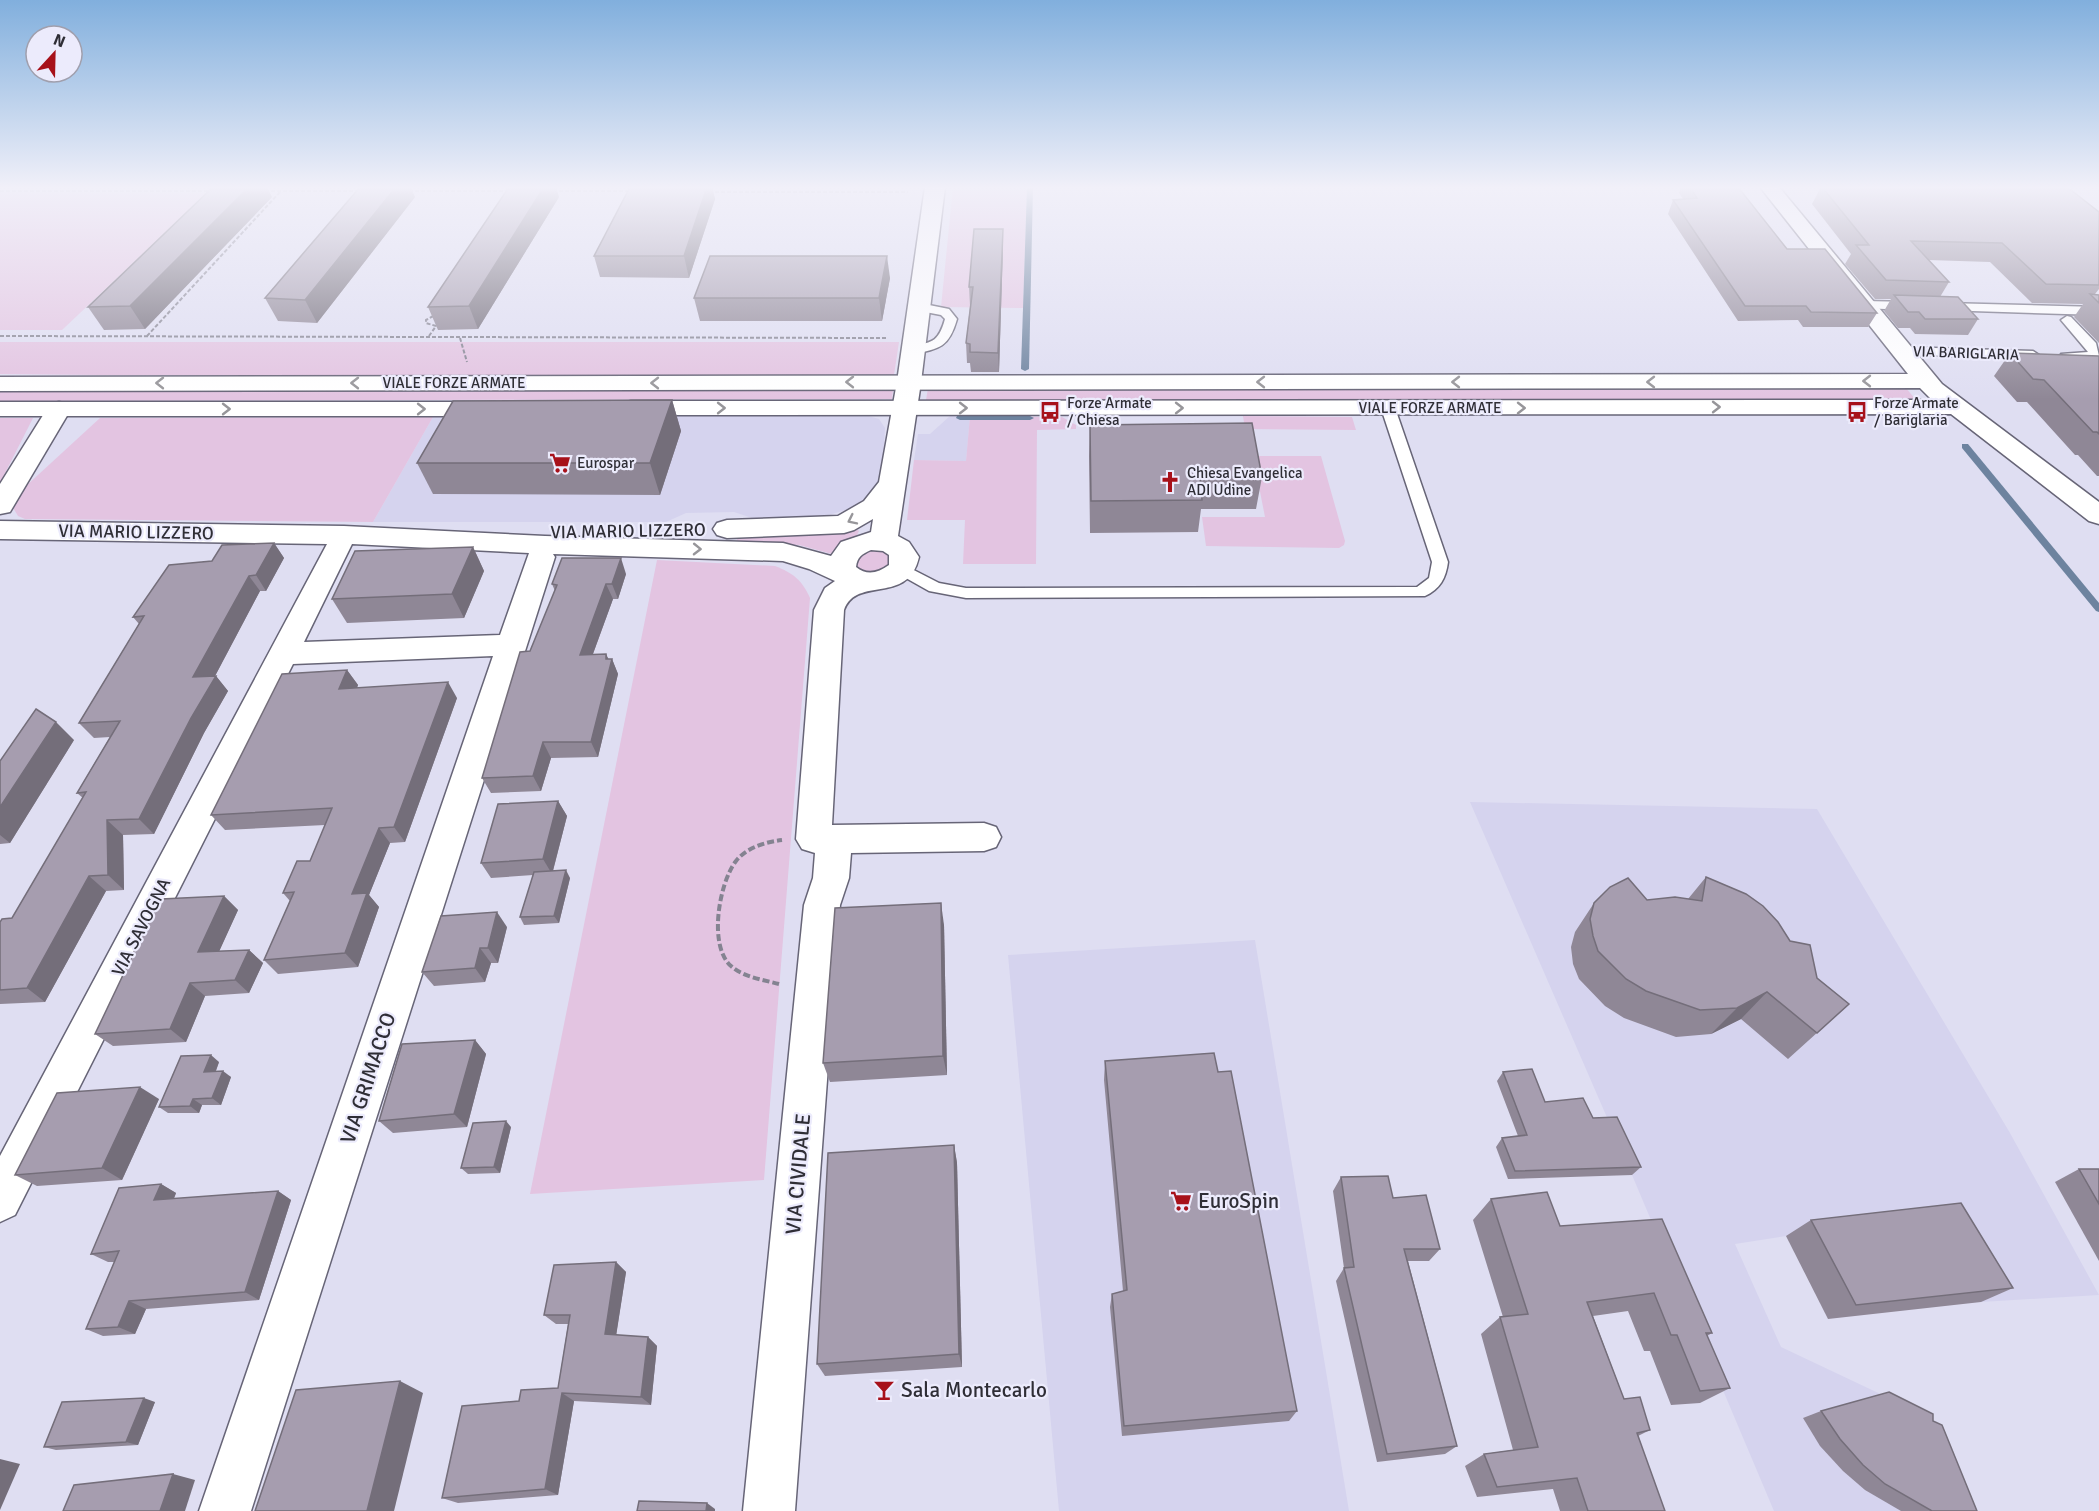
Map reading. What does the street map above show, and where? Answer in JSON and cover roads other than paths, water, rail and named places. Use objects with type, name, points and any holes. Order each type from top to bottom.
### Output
[{"type":"street","name":"VIA MARIO LIZZERO","points":[[883,541],[907,395],[926,258]]},
{"type":"street","name":"VIA BARIGLARIA","points":[[1826,258],[1926,381],[1955,407],[2093,506]]},
{"type":"street","name":"VIALE FORZE ARMATE","points":[[611,408],[907,395],[1926,381]]},
{"type":"street","name":"VIALE FORZE ARMATE","points":[[0,384],[907,395],[1388,408],[1955,407]]},
{"type":"street","name":"VIALE FORZE ARMATE","points":[[0,409],[517,409]]},
{"type":"street","points":[[0,506],[59,409]]},
{"type":"street","name":"VIA MARIO LIZZERO","points":[[341,541],[834,526],[852,521],[874,507],[894,481]]},
{"type":"street","name":"VIA MARIO LIZZERO","points":[[0,530],[783,552],[808,558],[852,578],[877,582],[887,580],[902,569]]},
{"type":"street","name":"VIA SAVOGNA","points":[[0,1200],[341,541]]},
{"type":"street","points":[[902,569],[905,563],[903,552],[891,543],[883,541],[861,543],[845,554],[842,568],[852,578],[835,595],[829,610],[824,839],[984,837]]},
{"type":"street","name":"VIA GRIMACCO","points":[[225,1511],[541,557]]},
{"type":"street","points":[[283,654],[512,645]]},
{"type":"street","name":"VIA CIVIDALE","points":[[769,1511],[822,905],[831,878],[824,839]]},
{"type":"lane","points":[[1864,305],[2099,311]]},
{"type":"lane","points":[[913,350],[941,344],[946,338],[951,319],[945,312],[919,307]]},
{"type":"lane","name":"VIA BARIGLARIA","points":[[1901,351],[2079,357],[2089,357],[2095,353],[2092,346],[2067,320]]},
{"type":"lane","points":[[902,569],[935,587],[966,593],[1419,592],[1431,587],[1440,576],[1440,562],[1388,408]]},
{"type":"waterway","points":[[1025,369],[1028,258]]},
{"type":"waterway","points":[[960,418],[1030,418]]},
{"type":"waterway","points":[[1965,446],[2099,609]]},
{"type":"place","name":"Forze Armate / Chiesa","points":[[1050,412]]},
{"type":"place","name":"Forze Armate / Bariglaria","points":[[1857,412]]},
{"type":"place","name":"Eurospar","points":[[560,463]]},
{"type":"place","name":"Chiesa Evangelica ADI Udine","points":[[1170,482]]},
{"type":"place","name":"EuroSpin","points":[[1181,1201]]},
{"type":"place","name":"Sala Montecarlo","points":[[884,1390]]}]
